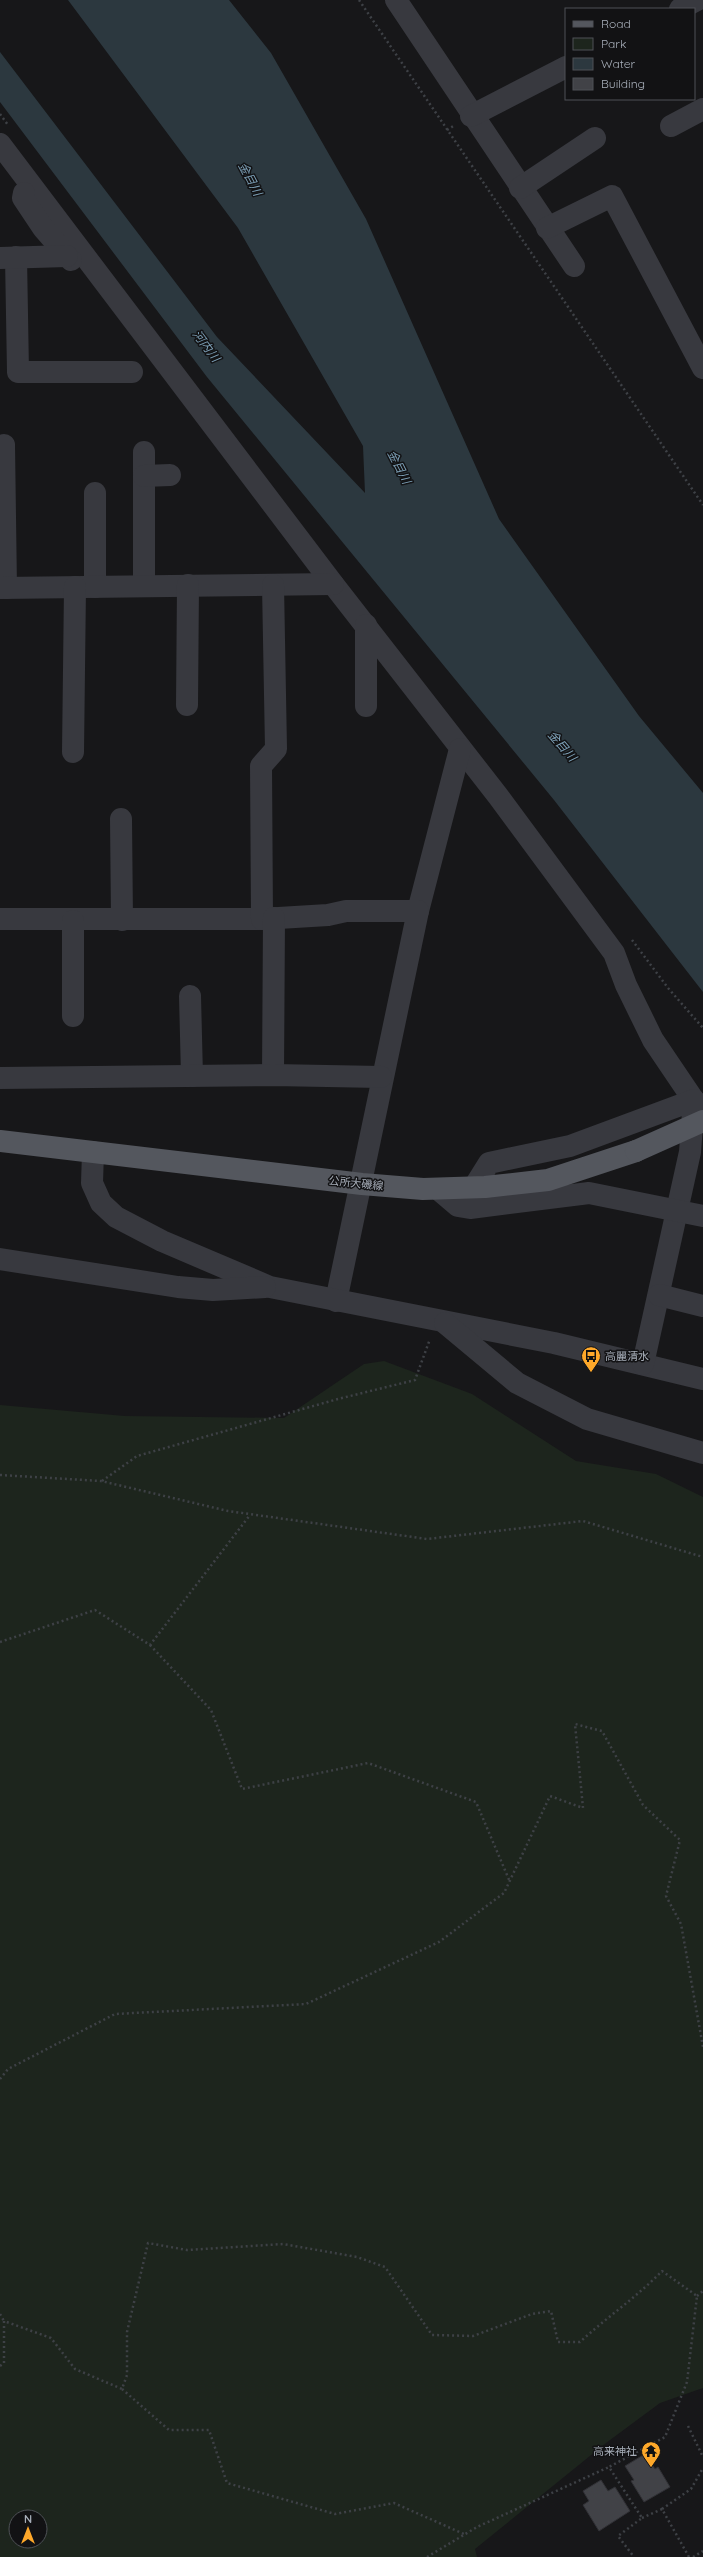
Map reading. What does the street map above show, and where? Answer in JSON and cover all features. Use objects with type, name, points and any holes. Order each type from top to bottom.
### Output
[{"type":"main road","name":"公所大磯線","points":[[0,1141],[362,1184],[438,1189],[548,1180],[636,1151],[703,1121]]},
{"type":"street","points":[[396,0],[520,188],[574,266]]},
{"type":"street","points":[[682,8],[698,0]]},
{"type":"street","points":[[472,116],[565,68]]},
{"type":"street","points":[[671,126],[703,109]]},
{"type":"street","points":[[520,188],[595,138]]},
{"type":"street","points":[[0,144],[614,953],[653,1040],[698,1107],[678,1210],[643,1364]]},
{"type":"street","points":[[28,180],[23,198],[67,256],[103,298],[123,307]]},
{"type":"street","points":[[547,228],[612,196],[703,368]]},
{"type":"street","points":[[67,256],[8,258],[18,372],[132,372]]},
{"type":"street","points":[[4,445],[3,588],[333,584]]},
{"type":"street","points":[[144,452],[144,586]]},
{"type":"street","points":[[144,476],[170,475]]},
{"type":"street","points":[[73,752],[85,587],[95,493]]},
{"type":"street","points":[[273,584],[276,749],[261,766],[273,1075]]},
{"type":"street","points":[[187,705],[188,586]]},
{"type":"street","points":[[366,625],[366,706]]},
{"type":"street","points":[[336,1301],[362,1184],[381,1077],[418,911],[460,749]]},
{"type":"street","points":[[121,819],[122,920]]},
{"type":"street","points":[[0,919],[73,921],[268,918],[328,915],[346,911],[418,911]]},
{"type":"street","points":[[73,921],[73,1016]]},
{"type":"street","points":[[190,996],[192,1076]]},
{"type":"street","points":[[0,1078],[273,1075],[381,1077]]},
{"type":"street","points":[[474,1187],[490,1163],[570,1146],[698,1107]]},
{"type":"street","points":[[93,1152],[92,1183],[101,1203],[116,1217],[162,1241],[270,1287],[554,1343],[703,1379]]},
{"type":"street","points":[[438,1189],[458,1206],[470,1208],[589,1193],[703,1216]]},
{"type":"street","points":[[0,1259],[178,1287],[213,1290],[270,1287]]},
{"type":"street","points":[[659,1295],[703,1306]]},
{"type":"street","points":[[440,1321],[517,1383],[587,1419],[703,1453]]},
{"type":"path","points":[[358,0],[703,505]]},
{"type":"path","points":[[101,1481],[137,1456],[338,1399],[415,1380],[440,1321]]},
{"type":"path","points":[[0,1475],[101,1481],[250,1514],[427,1539],[583,1521],[703,1557]]},
{"type":"path","points":[[150,1644],[250,1514]]},
{"type":"path","points":[[0,1642],[94,1610],[150,1644],[211,1710],[242,1789],[368,1763],[476,1802],[510,1882]]},
{"type":"path","points":[[0,2079],[8,2069],[115,2014],[306,2004],[439,1942],[504,1893],[550,1796],[583,1808],[575,1724],[602,1731],[643,1805],[680,1840],[666,1896],[681,1924],[703,2047]]},
{"type":"path","points":[[122,2389],[127,2376],[127,2332],[148,2243],[187,2250],[283,2244],[357,2257],[385,2268],[432,2335],[472,2336],[532,2314],[551,2311],[558,2342],[580,2342],[614,2311],[643,2291],[662,2271],[697,2296]]},
{"type":"path","points":[[428,2557],[477,2526],[609,2468],[665,2437],[687,2382],[697,2296],[703,2291]]},
{"type":"path","points":[[0,2314],[4,2321],[4,2363],[0,2366]]},
{"type":"path","points":[[4,2321],[51,2338],[75,2369],[122,2389],[169,2430],[209,2430],[227,2483],[335,2514],[394,2503],[464,2534]]},
{"type":"path","points":[[688,2426],[703,2457]]},
{"type":"path","points":[[609,2468],[642,2518]]},
{"type":"path","points":[[634,2557],[618,2536],[642,2518],[662,2509],[692,2489],[703,2468]]},
{"type":"path","points":[[662,2509],[689,2557]]},
{"type":"path","points":[[693,2557],[703,2551]]},
{"type":"green space","points":[[384,1361],[472,1394],[576,1461],[656,1474],[703,1497],[703,2388],[660,2403],[606,2443],[475,2549],[477,2557],[0,2557],[0,1405],[125,1416],[284,1418],[364,1364]]},
{"type":"water","points":[[68,0],[229,0],[271,53],[366,219],[499,519],[639,716],[703,793],[703,992],[554,800],[207,377],[0,102],[0,52],[217,337],[365,493],[363,446],[238,228]]},
{"type":"building","points":[[645,2454],[655,2469],[658,2467],[670,2487],[644,2502],[631,2481],[634,2480],[625,2466]]},
{"type":"building","points":[[601,2480],[608,2491],[615,2487],[630,2511],[599,2531],[583,2505],[589,2501],[583,2491]]},
{"type":"place","name":"高麗清水","points":[[591,1373]]},
{"type":"place","name":"高来神社","points":[[651,2468]]},
{"type":"water label","name":"金目川","points":[[250,179]]},
{"type":"water label","name":"河内川","points":[[206,346]]},
{"type":"water label","name":"金目川","points":[[399,467]]},
{"type":"water label","name":"金目川","points":[[562,746]]}]
